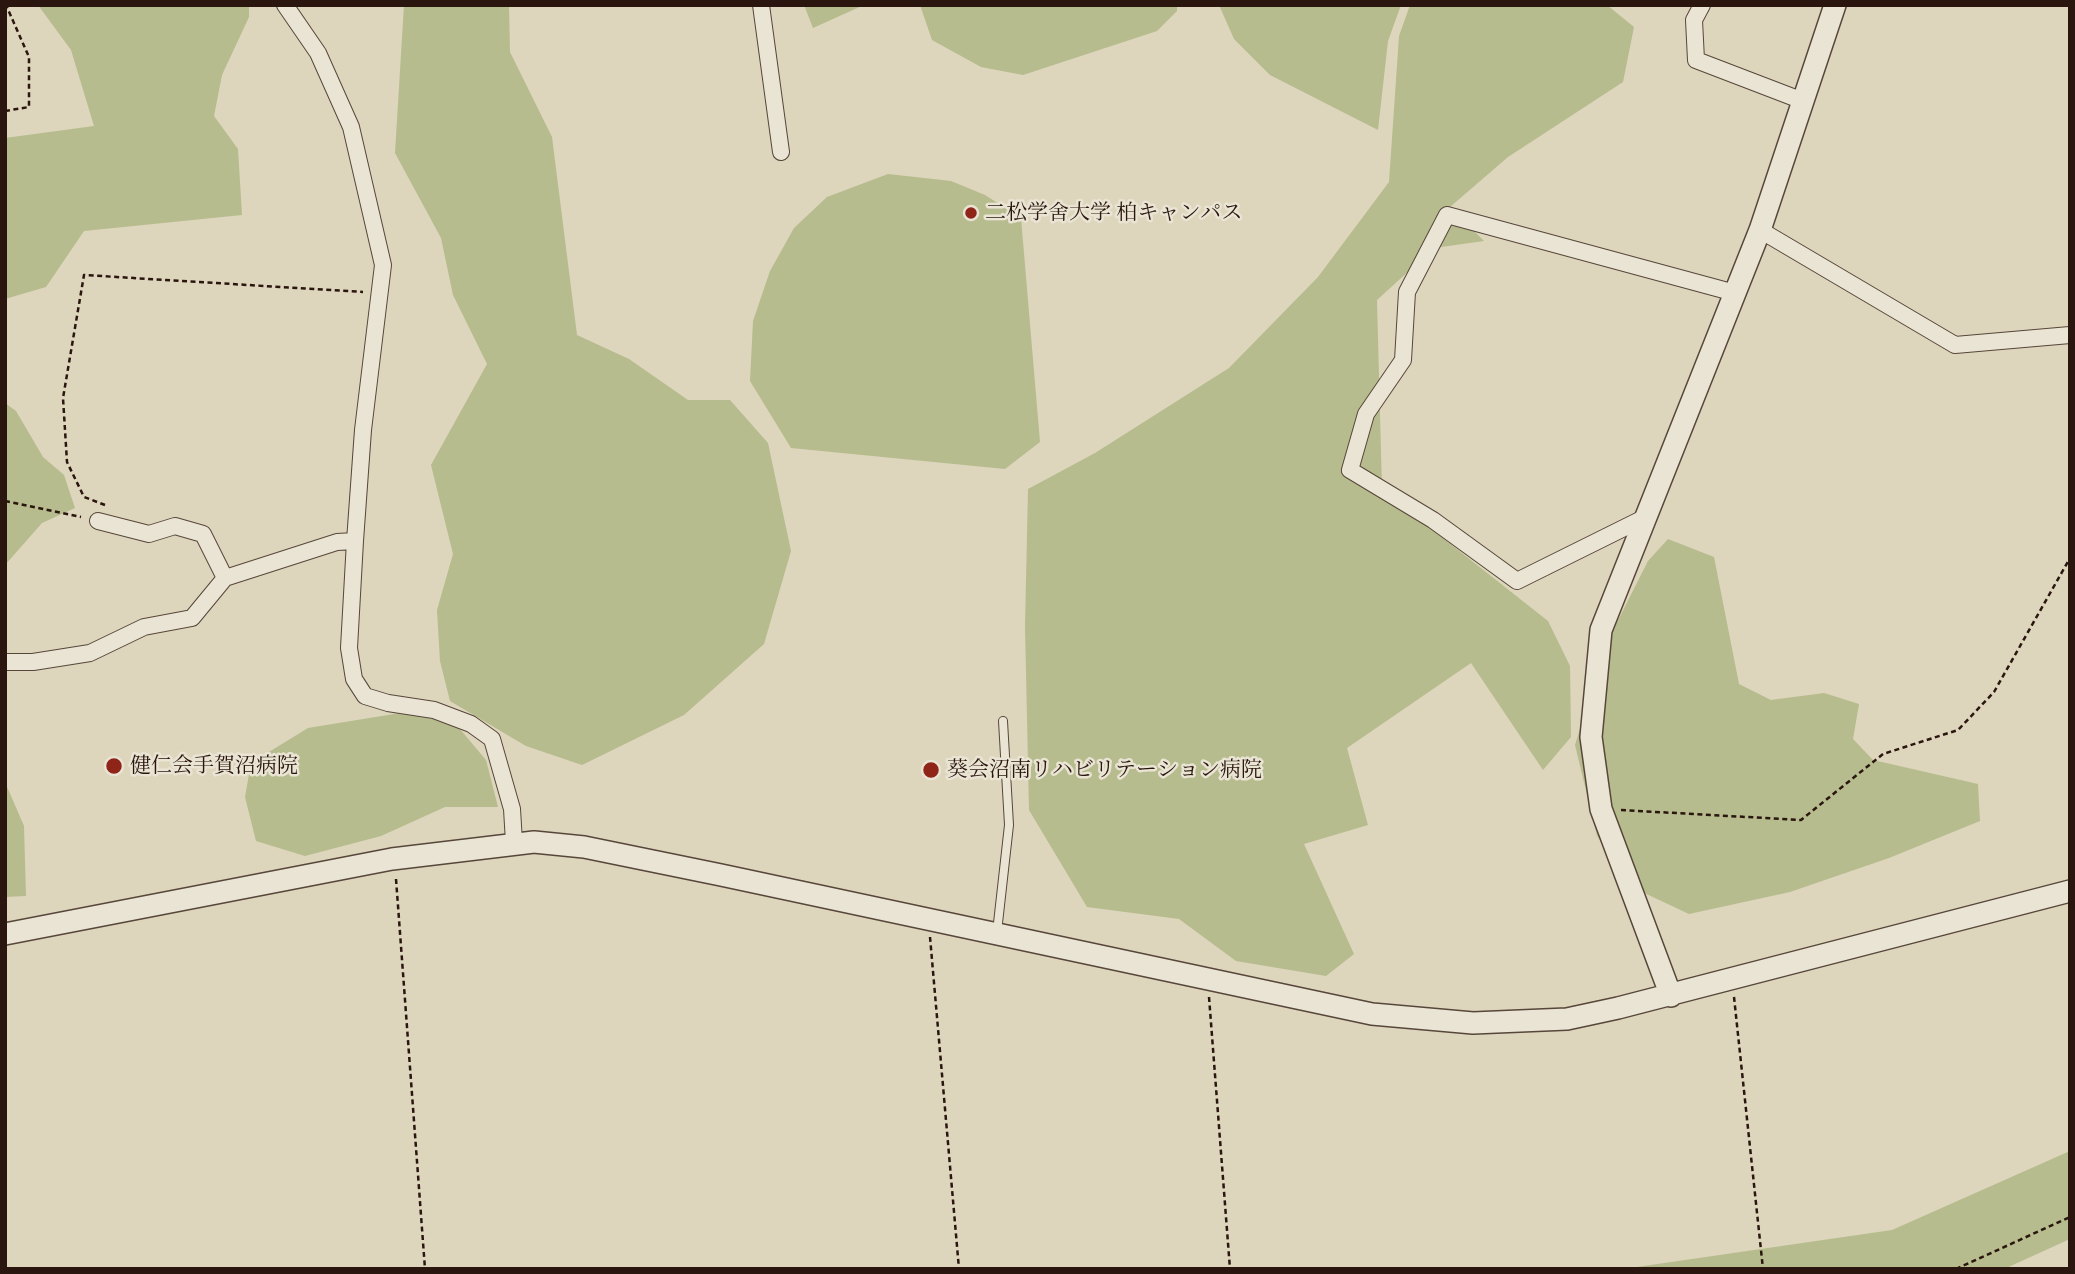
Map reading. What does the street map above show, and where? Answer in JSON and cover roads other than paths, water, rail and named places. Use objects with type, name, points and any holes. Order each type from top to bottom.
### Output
[{"type":"street","points":[[285,5],[318,53],[351,127],[383,265],[363,430],[355,541],[349,648],[354,680],[366,696],[388,703],[434,710],[471,724],[492,739],[512,809],[514,842]]},
{"type":"street","points":[[761,5],[781,152]]},
{"type":"street","points":[[1702,5],[1694,20],[1696,61],[1803,101]]},
{"type":"street","points":[[1671,996],[1601,809],[1591,737],[1601,630],[1760,230],[1835,5]]},
{"type":"street","points":[[1646,517],[1517,581],[1433,520],[1350,470],[1366,414],[1403,360],[1407,292],[1447,215],[1735,293]]},
{"type":"street","points":[[1760,230],[1955,345],[2070,335]]},
{"type":"street","points":[[98,521],[149,534],[175,526],[203,534],[225,578]]},
{"type":"street","points":[[5,662],[33,662],[90,653],[144,627],[192,618],[225,578],[337,542],[355,541]]},
{"type":"street","points":[[5,934],[392,859],[514,842],[584,847],[997,932],[1372,1014],[1473,1023],[1567,1018],[1671,996],[2070,891]]},
{"type":"lane","points":[[997,932],[1009,825],[1003,721]]},
{"type":"place","name":"二松学舍大学 柏キャンパス","points":[[971,213]]},
{"type":"place","name":"健仁会手賀沼病院","points":[[114,766]]},
{"type":"place","name":"葵会沼南リハビリテーション病院","points":[[931,770]]}]
